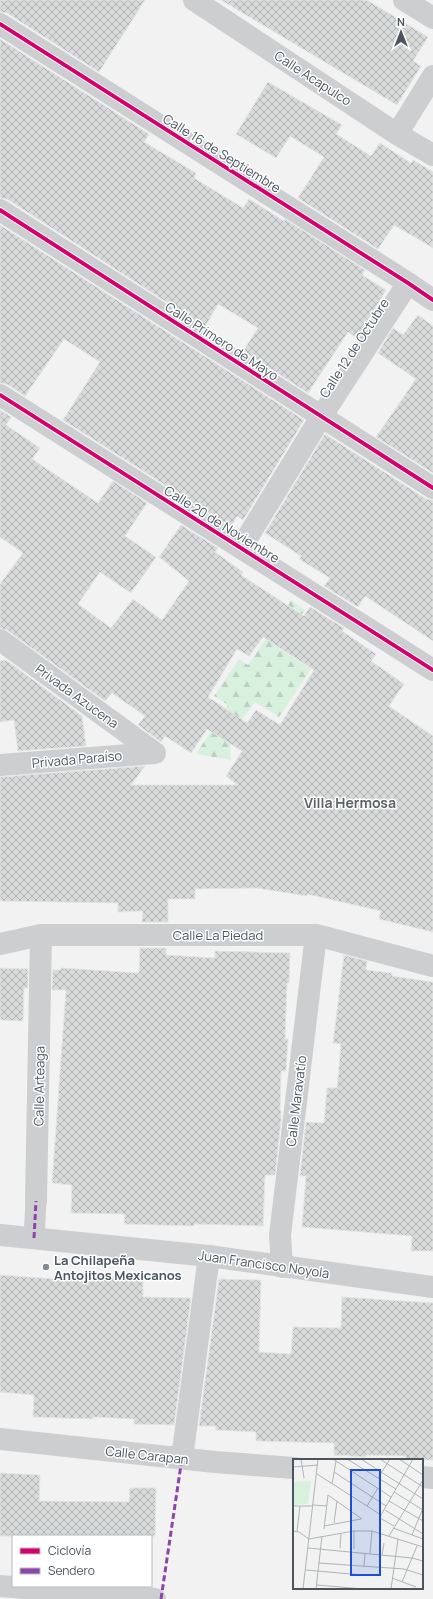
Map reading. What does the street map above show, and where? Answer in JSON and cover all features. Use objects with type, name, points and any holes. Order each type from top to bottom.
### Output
[{"type":"street","name":"Calle Acapulco","points":[[194,0],[397,134],[433,155]]},
{"type":"street","points":[[404,0],[433,18]]},
{"type":"street","name":"Calle 16 de Septiembre","points":[[0,24],[433,300]]},
{"type":"street","points":[[397,134],[433,76]]},
{"type":"street","name":"Calle Primero de Mayo","points":[[0,210],[433,488]]},
{"type":"street","name":"Calle 12 de Octubre","points":[[241,548],[321,417],[408,283]]},
{"type":"street","name":"Calle 20 de Noviembre","points":[[0,395],[433,670]]},
{"type":"street","name":"Privada Azucena","points":[[0,640],[155,753]]},
{"type":"street","name":"Privada Paraíso","points":[[0,765],[155,753]]},
{"type":"street","name":"Calle La Piedad","points":[[0,944],[41,935],[316,935],[433,966]]},
{"type":"street","name":"Calle Arteaga","points":[[34,1238],[41,935]]},
{"type":"street","name":"Calle Maravatío","points":[[282,1267],[280,1235],[316,935]]},
{"type":"street","name":"Juan Francisco Noyola","points":[[0,1235],[209,1256],[433,1287]]},
{"type":"street","points":[[182,1458],[209,1256]]},
{"type":"street","name":"Calle Carapan","points":[[0,1439],[293,1468]]},
{"type":"street","points":[[423,1477],[433,1478]]},
{"type":"street","points":[[0,1586],[155,1599]]},
{"type":"green space","points":[[291,600],[305,610],[279,648],[311,669],[279,717],[255,702],[240,722],[233,735],[230,751],[231,760],[196,754],[228,705],[214,696],[239,659],[248,665]]},
{"type":"building","points":[[0,0],[145,0],[99,72],[7,13],[0,12]]},
{"type":"building","points":[[221,0],[367,0],[428,37],[413,61],[421,66],[397,105]]},
{"type":"building","points":[[0,39],[149,134],[144,142],[196,173],[194,178],[243,208],[249,199],[284,221],[285,219],[365,270],[362,275],[386,290],[357,338],[348,332],[308,393],[243,351],[258,328],[218,304],[205,327],[7,199],[0,198]]},
{"type":"building","points":[[268,82],[342,125],[336,134],[371,156],[380,143],[411,163],[413,160],[433,172],[433,248],[394,225],[378,249],[298,198],[324,157],[290,136],[276,158],[236,134]]},
{"type":"building","points":[[0,225],[304,420],[243,520],[237,516],[231,527],[63,420],[100,362],[64,339],[25,396],[7,384],[0,383]]},
{"type":"building","points":[[418,315],[433,326],[433,473],[376,437],[416,379],[378,353],[393,328],[403,335]]},
{"type":"building","points":[[0,410],[11,417],[6,425],[40,448],[32,459],[98,503],[113,481],[147,503],[125,536],[156,557],[131,593],[100,572],[78,604],[111,628],[133,599],[162,620],[189,581],[159,557],[181,525],[218,548],[215,552],[243,572],[241,575],[304,616],[310,607],[344,628],[342,631],[376,654],[371,661],[404,684],[389,706],[433,736],[433,932],[379,919],[381,911],[307,894],[307,896],[257,888],[195,889],[195,899],[168,899],[168,922],[142,922],[143,911],[118,912],[118,903],[0,901],[0,777],[145,766],[131,785],[238,785],[226,776],[242,751],[207,729],[191,753],[165,736],[161,742],[138,725],[145,716],[112,693],[105,701],[7,630],[0,628],[0,584],[23,553],[0,537]],"holes":[[[263,637],[314,670],[280,725],[256,710],[247,723],[208,697],[237,649],[249,656]]]},
{"type":"building","points":[[325,434],[426,499],[433,500],[433,641],[365,596],[358,607],[324,586],[330,578],[299,559],[301,556],[265,533]]},
{"type":"building","points":[[6,660],[82,716],[86,746],[18,751],[14,720],[0,722],[0,661]]},
{"type":"building","points":[[140,948],[166,948],[166,955],[215,958],[215,951],[290,953],[289,983],[287,983],[285,1039],[288,1039],[286,1071],[281,1071],[281,1120],[275,1175],[265,1175],[263,1226],[124,1224],[125,1214],[71,1213],[72,1185],[52,1183],[66,990],[52,990],[53,970],[60,970],[61,968],[139,973]]},
{"type":"building","points":[[344,955],[367,961],[366,970],[392,973],[392,976],[433,982],[433,1251],[411,1251],[412,1236],[302,1227],[306,1176],[300,1176],[306,1122],[324,1123],[327,1088],[337,1088],[341,1044],[333,1043]]},
{"type":"building","points":[[0,968],[28,969],[28,988],[24,988],[23,1021],[0,1020]]},
{"type":"building","points":[[56,1273],[103,1273],[103,1276],[143,1276],[143,1297],[191,1298],[174,1425],[134,1424],[134,1419],[33,1417],[34,1395],[0,1392],[0,1275],[56,1279]]},
{"type":"building","points":[[219,1279],[261,1280],[259,1352],[291,1354],[293,1327],[341,1328],[342,1297],[433,1303],[433,1460],[406,1459],[406,1456],[366,1455],[366,1457],[334,1455],[334,1443],[256,1441],[256,1432],[216,1430],[216,1426],[199,1426]]},
{"type":"building","points":[[0,1473],[40,1475],[39,1501],[129,1502],[130,1488],[156,1488],[155,1536],[0,1536]]},
{"type":"marked path","points":[[34,1238],[36,1201]]},
{"type":"marked path","points":[[161,1599],[182,1458]]},
{"type":"cycle path","points":[[0,24],[433,300]]},
{"type":"cycle path","points":[[0,210],[433,488]]},
{"type":"cycle path","points":[[0,395],[433,670]]},
{"type":"place","name":"La Chilapeña Antojitos Mexicanos","points":[[46,1267]]},
{"type":"district","name":"Villa Hermosa","points":[[350,802]]}]
